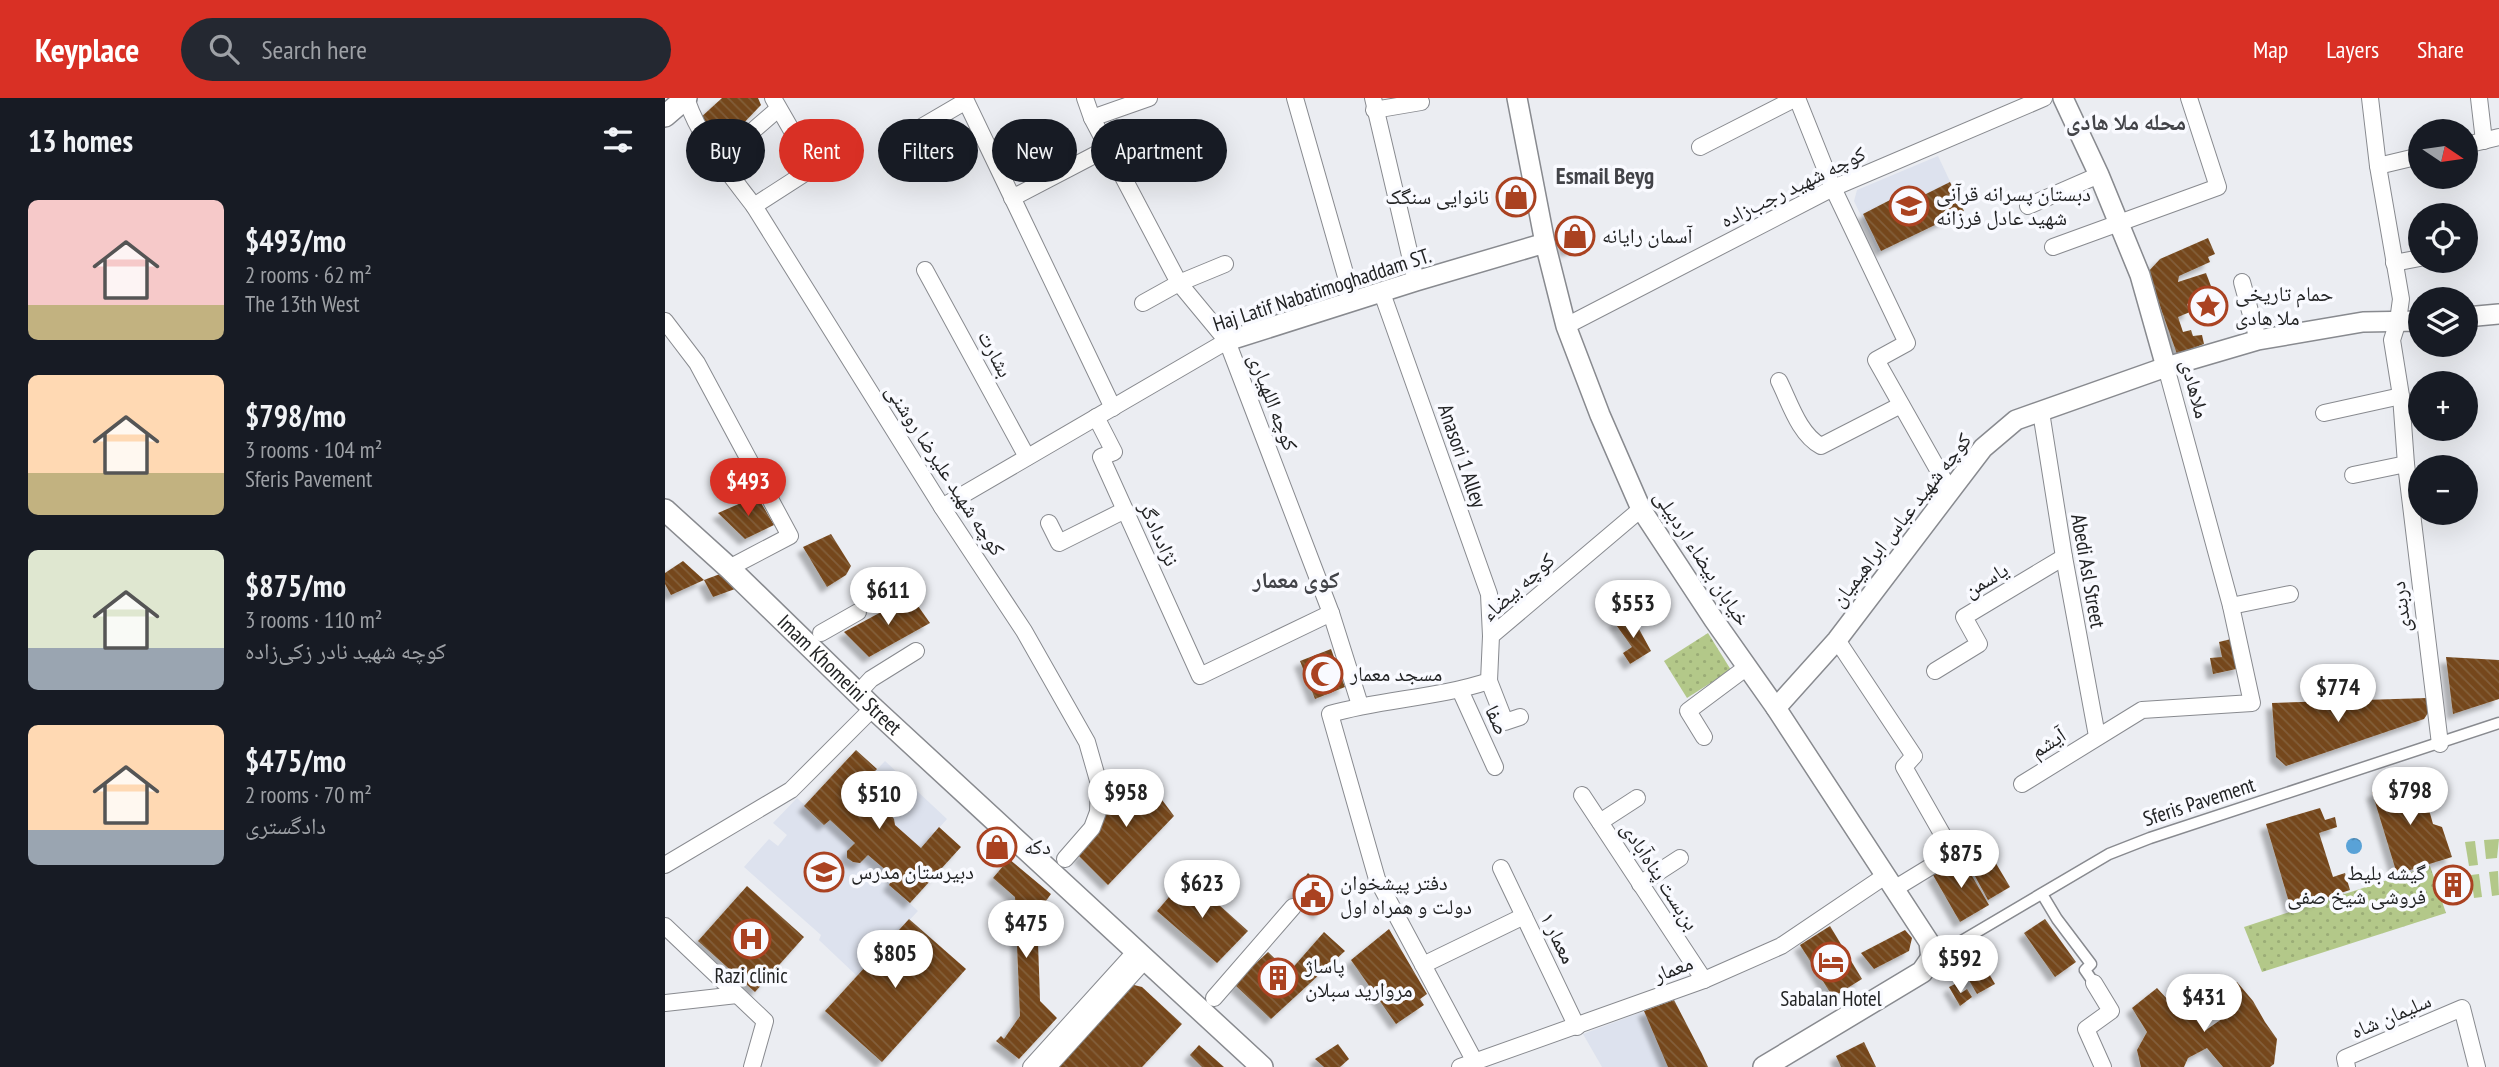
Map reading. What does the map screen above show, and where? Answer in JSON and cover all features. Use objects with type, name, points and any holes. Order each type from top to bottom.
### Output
[{"type":"main road","points":[[665,116],[688,104]]},
{"type":"main road","name":"Imam Khomeini Street","points":[[665,510],[736,565],[873,698],[1059,865],[1141,956],[1208,1005],[1262,1067]]},
{"type":"main road","points":[[1764,1067],[1922,972],[1931,959]]},
{"type":"street","name":"کوچه اللهیاری","points":[[1085,98],[1091,118]]},
{"type":"street","points":[[1091,118],[1149,98]]},
{"type":"street","points":[[1295,98],[1353,301]]},
{"type":"street","name":"خیابان بیضاء اردبیلی","points":[[1517,98],[1545,243],[1566,326],[1600,415],[1641,509],[1776,708],[1929,942],[1931,959]]},
{"type":"street","points":[[1700,147],[1797,98],[1833,188],[1907,343],[1876,360],[1949,491]]},
{"type":"street","name":"کوچه شهید رجب‌زاده","points":[[1566,326],[1833,188],[2044,98]]},
{"type":"street","name":"ملاهادی","points":[[2063,98],[2099,175],[2140,275],[2231,606],[2257,686],[2252,703]]},
{"type":"street","points":[[2053,247],[2218,187],[2189,98]]},
{"type":"street","name":"دربندی","points":[[2370,98],[2378,166],[2401,299],[2392,340],[2401,396],[2406,464],[2441,744]]},
{"type":"street","points":[[2479,98],[2491,139]]},
{"type":"street","points":[[935,119],[966,101],[975,119]]},
{"type":"street","points":[[1416,281],[1374,104],[1421,103]]},
{"type":"street","points":[[761,119],[776,104]]},
{"type":"street","points":[[978,126],[1113,408]]},
{"type":"street","points":[[1012,198],[1091,158]]},
{"type":"street","points":[[2378,166],[2408,159]]},
{"type":"street","points":[[2028,206],[2099,175]]},
{"type":"street","name":"کوچه شهید علیرضا روشنی","points":[[736,182],[754,206],[942,507],[1024,631],[1087,743],[1099,783],[1098,812],[1092,828],[1059,865]]},
{"type":"street","points":[[754,206],[791,182]]},
{"type":"street","name":"کوچه اللهیاری","points":[[1125,182],[1179,284],[1227,341],[1331,613],[1360,705]]},
{"type":"street","name":"Haj Latif Nabatimoghaddam ST.","points":[[942,507],[1227,341],[1545,243]]},
{"type":"street","points":[[2394,263],[2408,260]]},
{"type":"street","points":[[1143,303],[1225,264]]},
{"type":"street","name":"بشارت","points":[[925,270],[1027,457]]},
{"type":"street","points":[[2242,282],[2258,340]]},
{"type":"street","name":"Anasori 1 Alley","points":[[1382,293],[1489,594],[1491,636]]},
{"type":"street","points":[[2478,316],[2499,314]]},
{"type":"street","points":[[665,321],[697,363],[790,536],[736,565]]},
{"type":"street","points":[[2166,367],[2258,340],[2363,323],[2408,321]]},
{"type":"street","name":"کوچه شهید عباس ابراهیمیان","points":[[1776,708],[1837,640],[1949,491],[1997,434],[2016,420],[2166,367]]},
{"type":"street","points":[[1779,381],[1811,441],[1821,446],[1901,405]]},
{"type":"street","points":[[2324,413],[2401,396]]},
{"type":"street","name":"Abedi Asl Street","points":[[2041,412],[2097,736]]},
{"type":"street","name":"نژاددادگر","points":[[1096,417],[1114,452],[1101,457],[1200,676],[1331,613]]},
{"type":"street","points":[[2353,475],[2406,464]]},
{"type":"street","name":"کوچه بیضاء","points":[[1489,681],[1491,636],[1641,509]]},
{"type":"street","points":[[1049,523],[1059,543],[1125,510]]},
{"type":"street","name":"یاسمن","points":[[1935,671],[1979,644],[1964,617],[2064,557]]},
{"type":"street","points":[[2231,606],[2290,594]]},
{"type":"street","points":[[814,639],[858,612]]},
{"type":"street","name":"معمار","points":[[1468,1065],[1704,980],[1781,946],[1890,883],[1953,853],[1904,767],[1915,756],[1837,640]]},
{"type":"street","points":[[763,820],[873,698],[871,679],[916,651]]},
{"type":"street","points":[[1704,737],[1688,711],[1747,667]]},
{"type":"street","points":[[1468,1065],[1423,965],[1377,879],[1330,713],[1360,705],[1461,690],[1489,681],[1505,722],[1520,717]]},
{"type":"street","name":"صفا","points":[[1461,690],[1495,767]]},
{"type":"street","name":"آیشم","points":[[2022,784],[2142,710],[2252,703]]},
{"type":"street","name":"Sferis Pavement","points":[[1931,959],[2109,854],[2150,838],[2499,723]]},
{"type":"street","points":[[665,863],[791,790]]},
{"type":"street","name":"بن‌بست پناه‌آبادی","points":[[1582,795],[1704,980]]},
{"type":"street","points":[[1600,822],[1637,798]]},
{"type":"street","points":[[1640,884],[1680,858]]},
{"type":"street","name":"معمار ۱","points":[[1501,868],[1577,1027]]},
{"type":"street","points":[[2042,894],[2091,964],[2085,970],[2111,1011],[2086,1029],[2103,1067]]},
{"type":"street","points":[[1208,1005],[1269,927],[1293,907]]},
{"type":"street","points":[[1423,965],[1524,916]]},
{"type":"street","points":[[665,926],[765,1021],[752,1067]]},
{"type":"street","points":[[1031,1067],[1141,956]]},
{"type":"street","points":[[1048,1067],[1141,956]]},
{"type":"street","points":[[665,1003],[737,995]]},
{"type":"street","name":"سلیمان شاه","points":[[2347,1067],[2345,1058],[2462,1008],[2477,1067]]},
{"type":"shaded area","name":"دبستان پسرانه قرآنی شهید عادل فرزانه","points":[[1938,156],[1964,211],[1878,252],[1854,201],[1857,190]]},
{"type":"shaded area","name":"دبیرستان مدرس","points":[[885,761],[947,819],[889,884],[918,911],[857,976],[819,940],[821,935],[744,867],[769,839],[778,846],[787,835],[773,823],[797,798],[825,824]]},
{"type":"shaded area","points":[[1674,1000],[1681,1067],[1602,1067],[1583,1034]]},
{"type":"green space","points":[[1708,633],[1731,670],[1687,698],[1664,661]]},
{"type":"green space","points":[[2499,839],[2497,858],[2486,859],[2484,840]]},
{"type":"green space","points":[[2475,841],[2478,865],[2469,866],[2465,842]]},
{"type":"green space","points":[[2430,866],[2446,913],[2262,972],[2244,927]]},
{"type":"green space","points":[[2498,871],[2499,895],[2492,896],[2489,872]]},
{"type":"green space","points":[[2479,874],[2482,897],[2474,898],[2471,875]]},
{"type":"water","points":[[2351,838],[2357,838],[2362,846],[2360,852],[2351,854],[2346,849],[2346,843]]},
{"type":"building","points":[[722,98],[758,98],[761,105],[748,119],[699,119]]},
{"type":"building","points":[[1950,182],[1964,211],[1881,251],[1863,214],[1890,200],[1894,210]]},
{"type":"building","name":"آسمان رایانه","points":[[1582,222],[1590,243],[1566,251],[1561,229]]},
{"type":"building","points":[[2208,238],[2215,254],[2208,257],[2210,262],[2179,276],[2178,282],[2206,273],[2214,294],[2187,304],[2190,312],[2178,317],[2183,332],[2191,330],[2193,336],[2202,335],[2204,344],[2177,354],[2148,272],[2160,259]]},
{"type":"building","points":[[757,496],[774,525],[745,539],[718,513]]},
{"type":"building","points":[[831,534],[851,566],[846,575],[827,587],[803,547]]},
{"type":"building","points":[[683,561],[704,580],[671,595],[665,584],[665,573]]},
{"type":"building","points":[[720,574],[735,589],[713,597],[704,580]]},
{"type":"building","points":[[911,596],[930,623],[869,657],[844,632]]},
{"type":"building","points":[[1623,616],[1626,622],[1633,618],[1651,651],[1630,664],[1623,653],[1632,647],[1614,622]]},
{"type":"building","points":[[2235,638],[2241,668],[2213,674],[2210,658],[2222,657],[2219,642]]},
{"type":"building","name":"مسجد معمار","points":[[1331,649],[1345,687],[1315,699],[1300,661]]},
{"type":"building","points":[[2446,657],[2499,660],[2499,699],[2453,714]]},
{"type":"building","points":[[2427,698],[2430,710],[2424,719],[2286,766],[2276,757],[2272,703]]},
{"type":"building","points":[[856,750],[877,769],[857,791],[882,813],[889,813],[895,825],[921,848],[939,827],[961,847],[910,903],[889,885],[894,877],[868,855],[860,863],[847,858],[847,851],[855,843],[830,820],[824,825],[804,806]]},
{"type":"building","points":[[1145,777],[1174,816],[1108,885],[1079,856],[1099,832],[1104,800]]},
{"type":"building","points":[[2420,778],[2433,824],[2442,827],[2452,857],[2397,874],[2372,792]]},
{"type":"building","points":[[2320,808],[2325,820],[2335,817],[2337,827],[2319,833],[2333,877],[2345,873],[2350,890],[2291,909],[2266,824]]},
{"type":"building","points":[[1991,855],[2010,887],[1988,900],[1970,867]]},
{"type":"building","points":[[1009,859],[1051,894],[1037,913],[1040,1001],[1057,1018],[1019,1059],[996,1041],[1001,1036],[1004,1039],[1020,1016],[1015,897],[993,878]]},
{"type":"building","points":[[1962,859],[1989,905],[1960,922],[1933,875]]},
{"type":"building","name":"دفتر پیشخوان دولت و همراه اول","points":[[1308,873],[1332,897],[1319,914],[1293,893]]},
{"type":"building","points":[[1187,876],[1248,931],[1217,963],[1157,911]]},
{"type":"building","name":"گیشه بلیط فروشی شیخ صفی","points":[[2457,879],[2459,886],[2448,891],[2446,884]]},
{"type":"building","name":"Razi clinic","points":[[747,886],[804,937],[755,992],[698,941]]},
{"type":"building","points":[[909,919],[966,969],[882,1062],[825,1011]]},
{"type":"building","points":[[2045,919],[2076,962],[2055,977],[2024,933]]},
{"type":"building","name":"Sabalan Hotel","points":[[1830,926],[1862,979],[1833,997],[1800,945]]},
{"type":"building","points":[[1389,929],[1427,994],[1420,999],[1424,1005],[1396,1024],[1351,960]]},
{"type":"building","points":[[1905,930],[1912,938],[1909,951],[1874,969],[1861,953]]},
{"type":"building","name":"پاساژ مروارید سبلان","points":[[1324,932],[1345,951],[1271,1019],[1234,984],[1268,952],[1289,972]]},
{"type":"building","points":[[1985,967],[1995,984],[1977,994],[1967,977]]},
{"type":"building","points":[[2237,982],[2253,1001],[2277,1039],[2274,1064],[2270,1067],[2223,1067],[2207,1048],[2188,1058],[2184,1067],[2141,1067],[2137,1050],[2147,1032],[2132,1008],[2157,988],[2168,1000],[2181,995],[2206,1030],[2239,1007],[2227,990]]},
{"type":"building","points":[[1955,984],[1961,993],[1967,989],[1972,997],[1960,1006],[1949,987]]},
{"type":"building","points":[[1134,985],[1142,987],[1182,1024],[1142,1067],[1057,1067]]},
{"type":"building","points":[[1674,1000],[1708,1067],[1668,1067],[1644,1011]]},
{"type":"building","points":[[1864,1042],[1876,1067],[1841,1067],[1836,1056]]},
{"type":"building","points":[[1338,1044],[1349,1059],[1340,1067],[1324,1067],[1315,1059]]},
{"type":"building","points":[[1199,1045],[1224,1067],[1202,1067],[1190,1055]]},
{"type":"place","name":"نانوایی سنگک","points":[[1516,197]]},
{"type":"place","name":"دبستان پسرانه قرآنی شهید عادل فرزانه","points":[[1909,206]]},
{"type":"place","name":"آسمان رایانه","points":[[1575,236]]},
{"type":"place","name":"حمام تاریخی ملا هادی","points":[[2208,306]]},
{"type":"place","name":"مسجد معمار","points":[[1323,674]]},
{"type":"place","name":"دکه","points":[[997,847]]},
{"type":"place","name":"دبیرستان مدرس","points":[[824,872]]},
{"type":"place","name":"گیشه بلیط فروشی شیخ صفی","points":[[2453,885]]},
{"type":"place","name":"دفتر پیشخوان دولت و همراه اول","points":[[1313,895]]},
{"type":"place","name":"Razi clinic","points":[[751,939]]},
{"type":"place","name":"Sabalan Hotel","points":[[1831,962]]},
{"type":"place","name":"پاساژ مروارید سبلان","points":[[1278,978]]},
{"type":"district","name":"محله ملا هادی","points":[[2126,122]]},
{"type":"district","name":"Esmail Beyg","points":[[1605,176]]},
{"type":"district","name":"کوی معمار","points":[[1296,580]]}]
